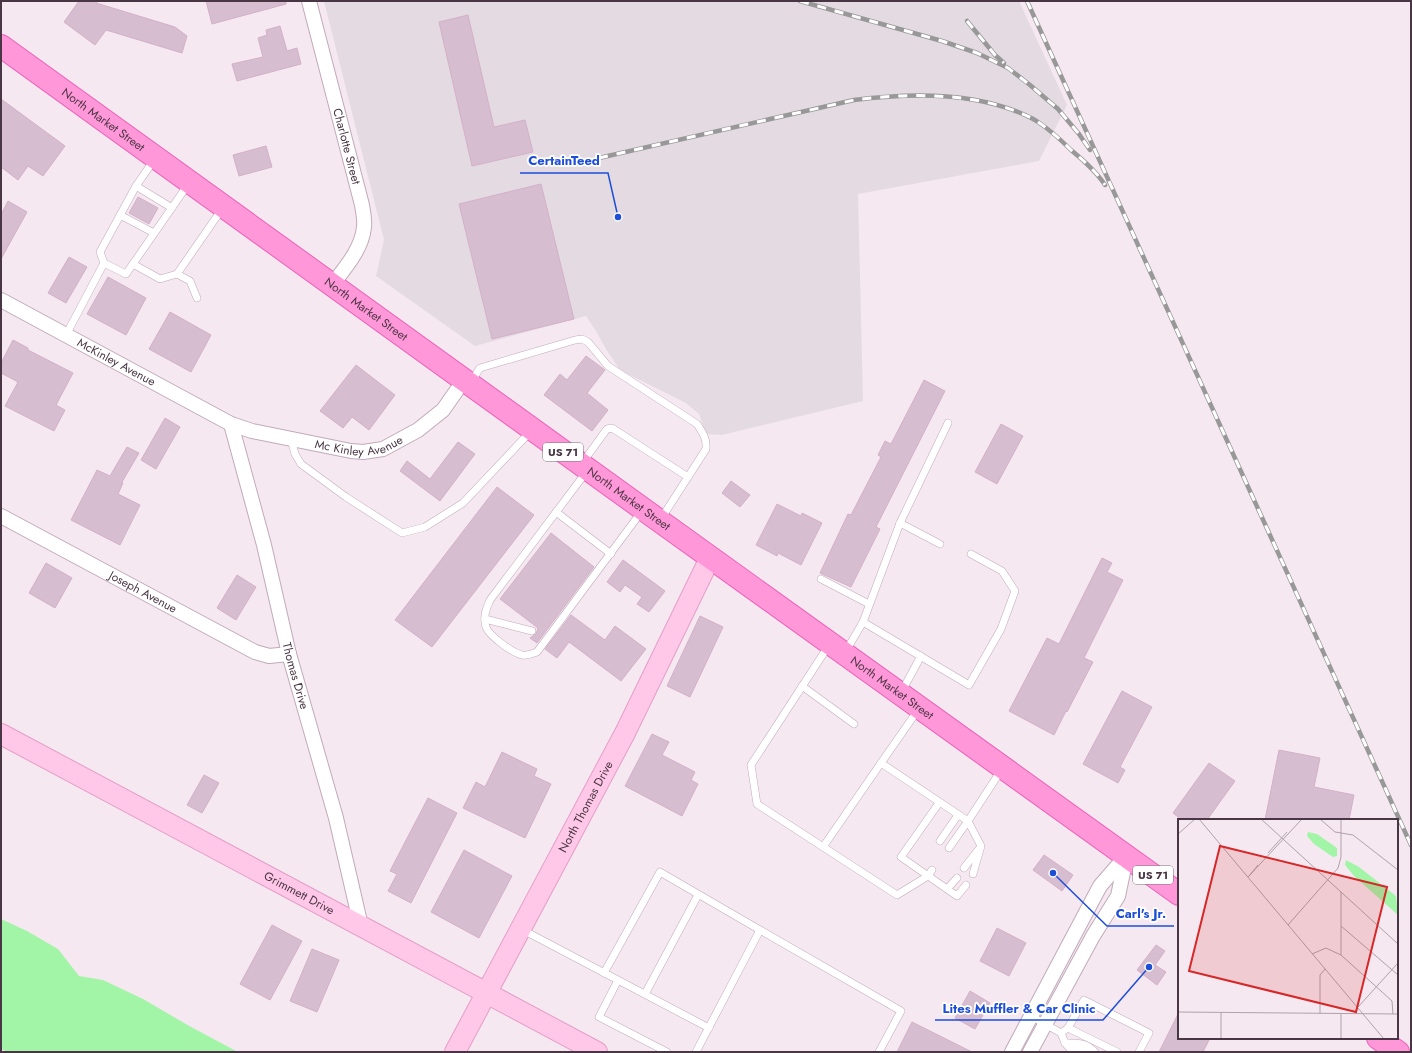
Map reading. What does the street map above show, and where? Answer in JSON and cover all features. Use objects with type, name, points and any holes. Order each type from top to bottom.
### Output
[{"type":"main road","name":"North Market Street","points":[[1,46],[710,558],[1178,893]]},
{"type":"main road","name":"North Thomas Drive","points":[[455,1052],[625,733],[710,558]]},
{"type":"main road","name":"Grimmett Drive","points":[[1,734],[597,1052]]},
{"type":"main road","points":[[1379,1039],[1398,1052]]},
{"type":"street","name":"Charlotte Street","points":[[309,1],[362,205],[364,226],[362,238],[357,249],[332,285]]},
{"type":"street","name":"McKinley Avenue","points":[[1,300],[231,424]]},
{"type":"street","name":"Mc Kinley Avenue","points":[[231,424],[252,431],[363,452],[383,449],[404,438],[431,420],[443,410],[467,382]]},
{"type":"street","name":"Thomas Drive","points":[[231,424],[264,545],[289,654],[336,818],[361,926]]},
{"type":"street","name":"Joseph Avenue","points":[[1,516],[255,652],[269,656],[289,654]]},
{"type":"street","points":[[1012,1052],[1100,886],[1126,856]]},
{"type":"street","points":[[1030,1052],[1093,936],[1118,896],[1126,856]]},
{"type":"lane","points":[[156,158],[136,186],[100,252],[104,263],[126,274],[190,182]]},
{"type":"lane","points":[[136,186],[172,208]]},
{"type":"lane","points":[[133,264],[160,279],[177,274],[224,207]]},
{"type":"lane","points":[[120,215],[154,233]]},
{"type":"lane","points":[[66,335],[104,263]]},
{"type":"lane","points":[[177,274],[190,281],[197,298]]},
{"type":"lane","points":[[467,382],[480,368],[582,339],[588,342],[608,366],[697,424],[707,442],[706,449],[688,477],[611,554],[537,652],[529,655],[521,654],[497,641],[486,629],[485,611],[490,600],[556,512],[607,429],[612,428],[688,477]]},
{"type":"lane","points":[[930,873],[897,895],[757,804],[751,765],[802,686],[863,622],[900,523],[948,423]]},
{"type":"lane","points":[[291,439],[295,454],[300,464],[346,497],[402,533],[425,527],[463,503],[533,430]]},
{"type":"lane","points":[[556,512],[611,554]]},
{"type":"lane","points":[[900,523],[940,544]]},
{"type":"lane","points":[[863,622],[969,685],[1001,629],[1015,591],[1002,571],[971,554]]},
{"type":"lane","points":[[821,580],[869,604]]},
{"type":"lane","points":[[485,619],[532,631]]},
{"type":"lane","points":[[901,694],[921,656]]},
{"type":"lane","points":[[802,686],[854,724]]},
{"type":"lane","points":[[823,847],[919,707]]},
{"type":"lane","points":[[881,764],[968,821],[981,846],[974,874]]},
{"type":"lane","points":[[949,848],[1003,767]]},
{"type":"lane","points":[[939,803],[901,857],[921,866],[957,896],[966,885]]},
{"type":"lane","points":[[940,841],[958,815]]},
{"type":"lane","points":[[964,868],[981,846]]},
{"type":"lane","points":[[604,973],[660,872],[901,1011],[880,1052]]},
{"type":"lane","points":[[948,889],[957,878]]},
{"type":"lane","points":[[645,994],[698,895]]},
{"type":"lane","points":[[521,929],[709,1028]]},
{"type":"lane","points":[[696,1052],[760,930]]},
{"type":"lane","points":[[618,980],[600,1017],[667,1052]]},
{"type":"lane","points":[[1062,1032],[1068,1028],[1084,1000],[1149,1034],[1139,1052]]},
{"type":"lane","points":[[1031,1016],[1062,1032],[1065,1043],[1074,1052]]},
{"type":"lane","points":[[1068,1028],[1117,1052]]},
{"type":"lane","points":[[1065,1043],[1087,1052]]},
{"type":"lane","points":[[1065,1043],[1082,1043],[1091,1047],[1095,1052]]},
{"type":"shaded area","points":[[324,1],[1019,1],[1067,105],[1039,161],[858,194],[863,401],[722,435],[706,434],[699,414],[686,403],[620,370],[586,316],[475,346],[376,276],[384,240]]},
{"type":"shaded area","points":[[1,919],[27,931],[58,949],[79,976],[103,980],[143,999],[238,1052],[8,1052],[1,1049]]},
{"type":"building","points":[[79,1],[97,1],[96,3],[175,27],[187,36],[182,53],[106,30],[95,45],[64,22]]},
{"type":"building","points":[[206,1],[286,1],[286,4],[212,24]]},
{"type":"building","points":[[468,15],[494,127],[525,120],[533,152],[472,166],[439,22]]},
{"type":"building","points":[[280,26],[287,51],[297,48],[301,64],[237,81],[232,64],[263,57],[258,38],[267,35],[266,30]]},
{"type":"building","points":[[1,99],[65,146],[43,176],[28,166],[18,180],[1,167]]},
{"type":"building","points":[[266,146],[272,167],[239,176],[233,155]]},
{"type":"building","points":[[541,184],[574,319],[492,339],[459,204]]},
{"type":"building","points":[[138,197],[158,208],[149,224],[129,213]]},
{"type":"building","points":[[8,201],[27,212],[1,259],[1,215]]},
{"type":"building","points":[[69,257],[87,267],[66,303],[48,293]]},
{"type":"building","points":[[108,277],[146,298],[126,335],[87,314]]},
{"type":"building","points":[[170,312],[211,335],[191,372],[149,349]]},
{"type":"building","points":[[13,340],[28,348],[28,350],[73,373],[56,405],[65,410],[54,431],[5,406],[18,382],[1,373],[1,363]]},
{"type":"building","points":[[586,356],[605,370],[587,393],[608,410],[592,431],[544,395],[560,374],[567,380]]},
{"type":"building","points":[[356,365],[395,395],[369,430],[352,417],[343,428],[320,411]]},
{"type":"building","points":[[924,380],[945,391],[876,527],[880,529],[851,587],[820,573],[848,514],[851,515],[881,457],[878,455],[885,441],[891,444]]},
{"type":"building","points":[[165,418],[180,427],[156,469],[141,460]]},
{"type":"building","points":[[1001,424],[1023,436],[997,484],[975,472]]},
{"type":"building","points":[[458,442],[475,454],[440,501],[400,471],[407,461],[430,479]]},
{"type":"building","points":[[127,447],[139,453],[122,482],[123,483],[118,494],[140,505],[120,545],[71,520],[97,470],[110,476]]},
{"type":"building","points":[[731,481],[750,495],[740,507],[722,493]]},
{"type":"building","points":[[497,487],[534,515],[432,647],[395,620]]},
{"type":"building","points":[[777,504],[801,516],[802,513],[822,523],[801,565],[778,553],[777,556],[756,545]]},
{"type":"building","points":[[551,533],[594,567],[537,643],[530,638],[536,634],[538,628],[500,599]]},
{"type":"building","points":[[1102,558],[1112,563],[1107,572],[1123,580],[1084,658],[1093,662],[1054,735],[1009,711],[1047,638],[1059,644]]},
{"type":"building","points":[[623,560],[665,591],[649,612],[637,604],[642,597],[625,585],[620,592],[607,582]]},
{"type":"building","points":[[46,563],[72,578],[55,608],[29,593]]},
{"type":"building","points":[[237,575],[256,587],[236,620],[217,608]]},
{"type":"building","points":[[571,615],[605,640],[615,626],[646,649],[621,681],[569,642],[557,658],[545,649]]},
{"type":"building","points":[[700,616],[723,627],[690,697],[667,686]]},
{"type":"building","points":[[1122,691],[1152,707],[1120,767],[1125,770],[1118,783],[1083,764]]},
{"type":"building","points":[[652,734],[669,742],[662,755],[695,772],[691,780],[698,784],[682,816],[625,786]]},
{"type":"building","points":[[1279,750],[1320,758],[1314,787],[1354,795],[1349,819],[1265,819]]},
{"type":"building","points":[[502,752],[537,769],[534,776],[551,784],[525,838],[463,808],[476,782],[485,787]]},
{"type":"building","points":[[1209,763],[1235,781],[1208,819],[1181,819],[1173,813]]},
{"type":"building","points":[[204,775],[219,783],[202,813],[187,805]]},
{"type":"building","points":[[428,798],[457,813],[411,903],[388,891],[397,874],[390,871]]},
{"type":"building","points":[[464,850],[512,876],[479,938],[431,912]]},
{"type":"building","points":[[1044,855],[1073,875],[1062,891],[1033,870]]},
{"type":"building","points":[[272,925],[302,941],[270,1000],[240,984]]},
{"type":"building","points":[[997,928],[1026,943],[1009,976],[980,961]]},
{"type":"building","points":[[1156,945],[1165,951],[1155,965],[1166,972],[1157,985],[1137,970]]},
{"type":"building","points":[[312,949],[339,960],[317,1012],[290,1001]]},
{"type":"building","points":[[970,991],[990,1003],[975,1029],[955,1018]]},
{"type":"building","points":[[1178,1014],[1178,1039],[1210,1039],[1203,1052],[1159,1052]]},
{"type":"building","points":[[912,1022],[972,1052],[897,1052]]},
{"type":"railway","points":[[800,1],[942,41],[977,53],[1008,68],[1058,109],[1090,150]]},
{"type":"railway","points":[[1027,1],[1411,845]]},
{"type":"railway","points":[[967,21],[995,55],[1004,63]]},
{"type":"railway","points":[[599,158],[854,100],[896,96],[941,96],[963,98],[1006,107],[1033,119],[1051,132],[1085,162],[1098,175],[1105,185]]},
{"type":"place","name":"CertainTeed","points":[[618,217]]},
{"type":"place","name":"Carl's Jr.","points":[[1053,873]]},
{"type":"place","name":"Lites Muffler & Car Clinic","points":[[1149,967]]}]
